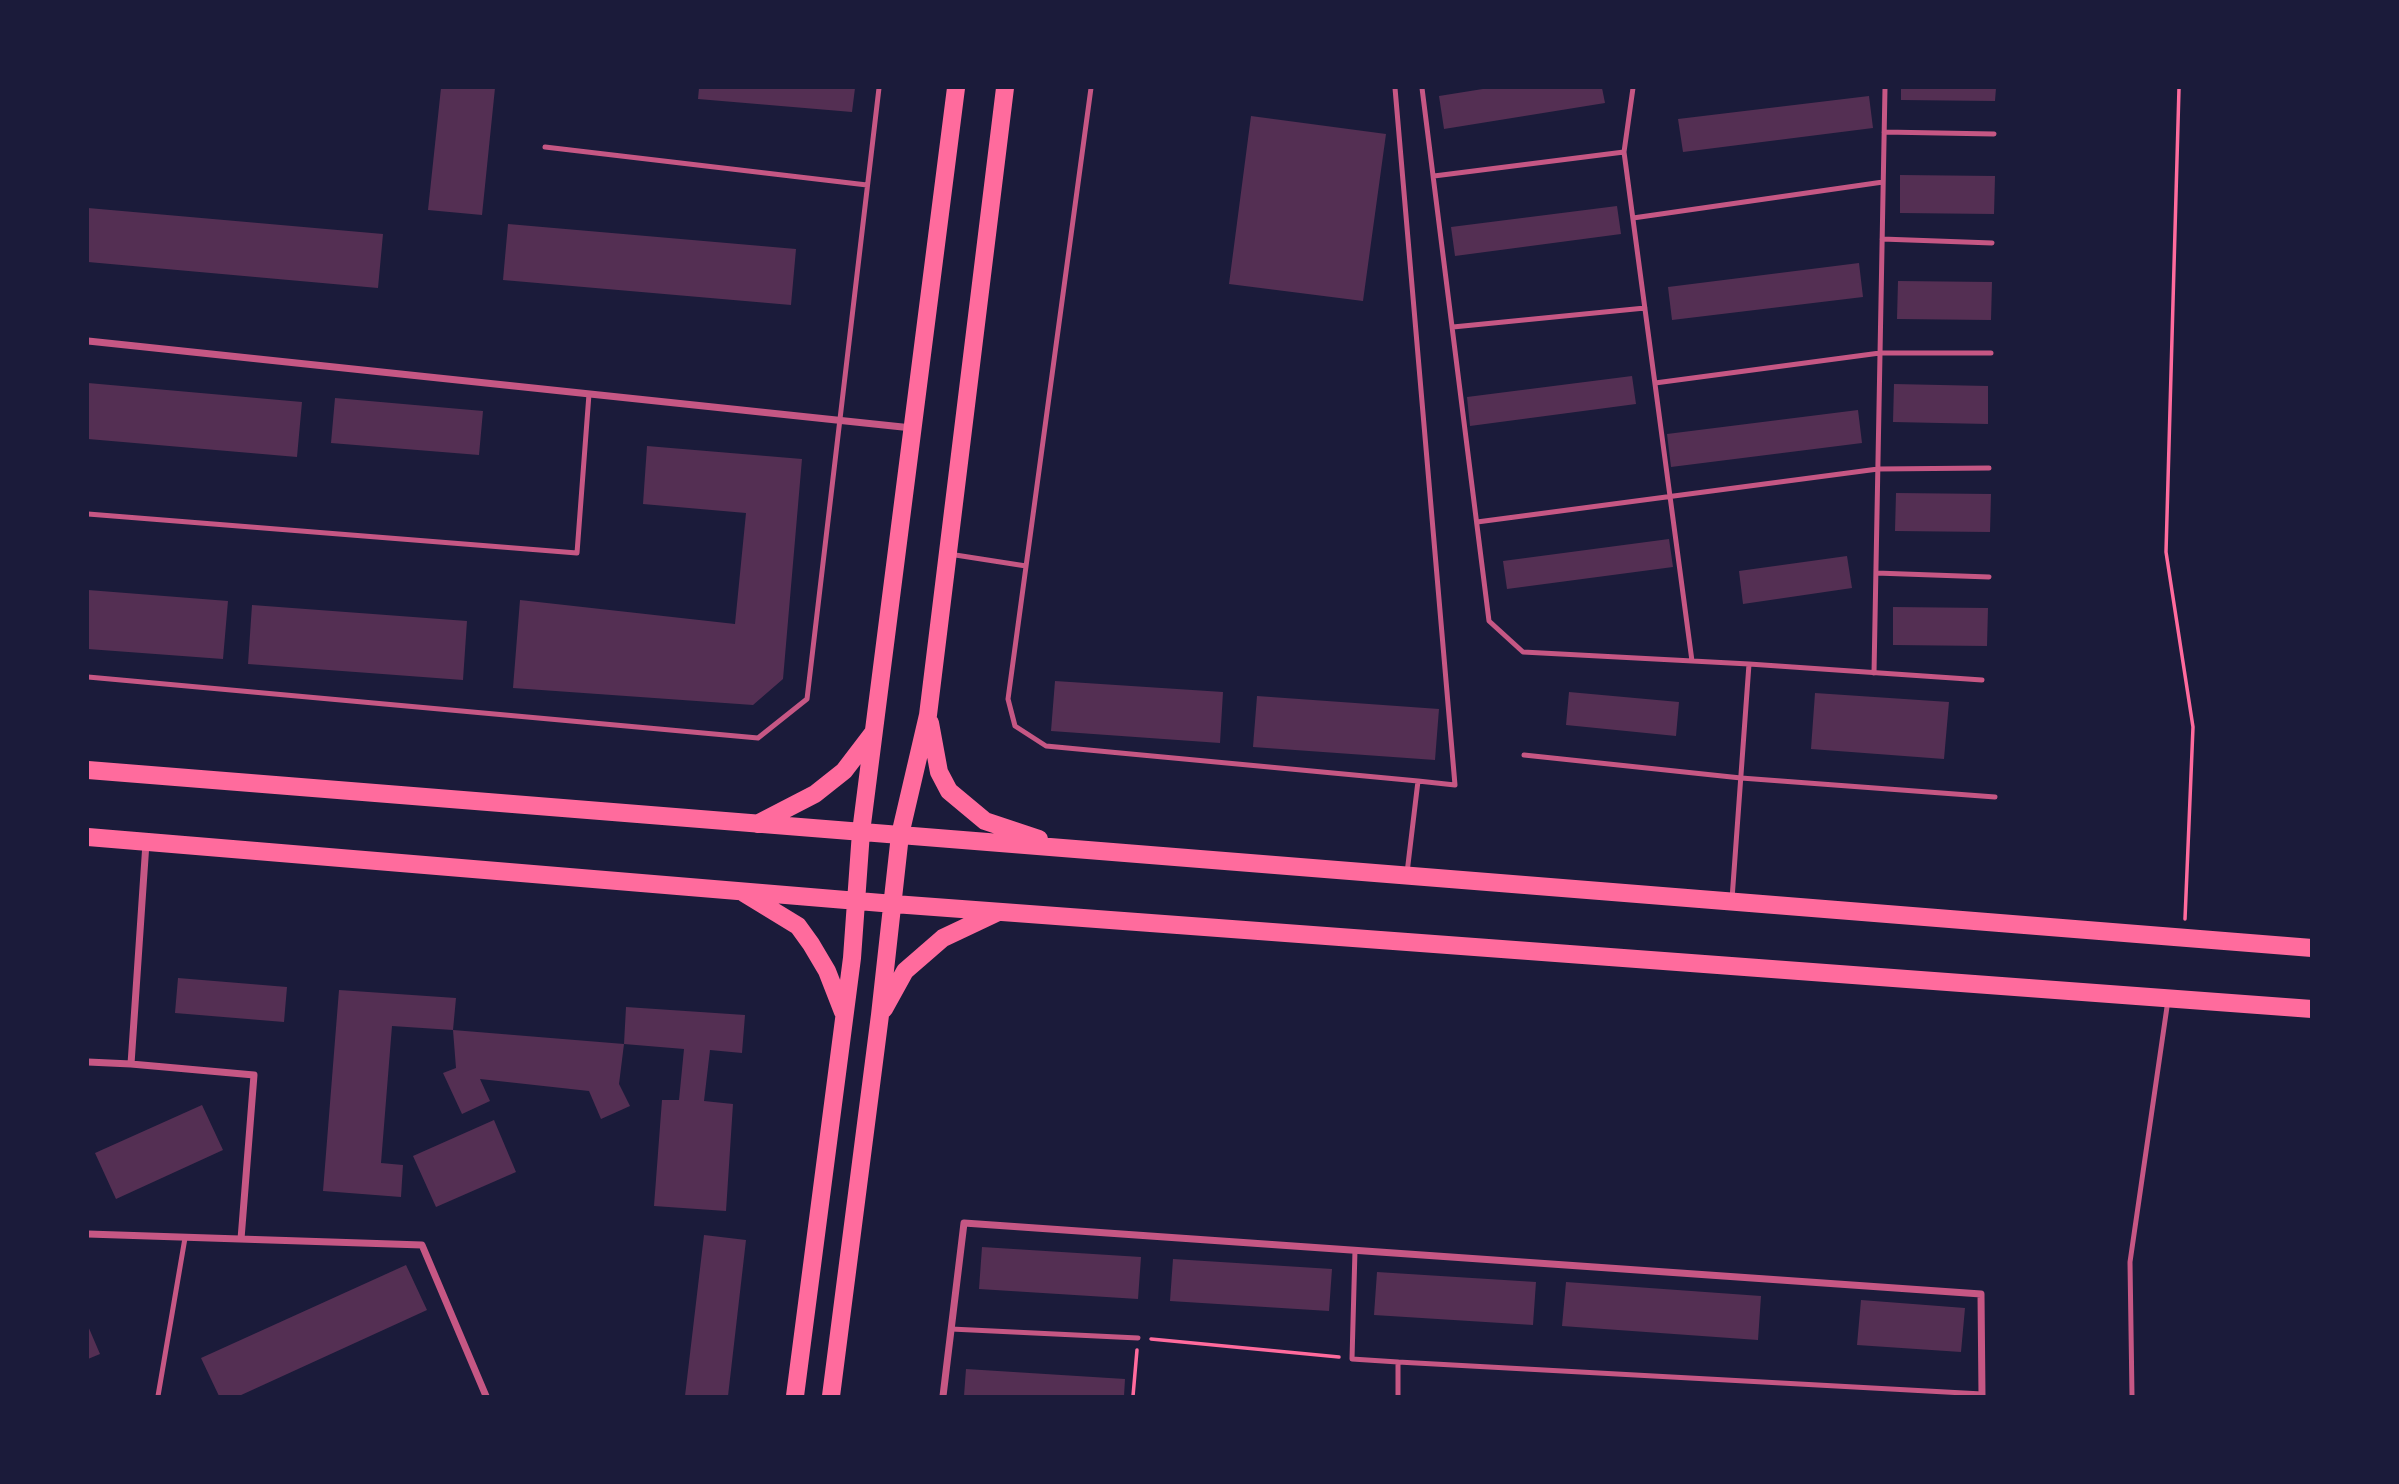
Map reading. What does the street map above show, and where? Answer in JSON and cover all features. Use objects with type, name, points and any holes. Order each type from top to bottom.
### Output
[{"type":"main road","points":[[795,1396],[852,958],[860,832],[956,88]]},
{"type":"main road","points":[[831,1396],[894,904],[900,835],[928,715],[1005,88]]},
{"type":"main road","points":[[928,715],[939,772],[949,791],[985,821],[1065,848]]},
{"type":"main road","points":[[757,824],[815,794],[844,771],[873,733]]},
{"type":"main road","points":[[88,770],[2312,948]]},
{"type":"main road","points":[[88,837],[894,904],[2312,1009]]},
{"type":"main road","points":[[741,892],[798,926],[827,971],[845,1016]]},
{"type":"main road","points":[[880,1015],[905,971],[943,939],[1000,912]]},
{"type":"street","points":[[88,341],[912,428]]},
{"type":"street","points":[[131,1064],[146,842]]},
{"type":"street","points":[[88,1062],[254,1075],[241,1239]]},
{"type":"street","points":[[943,1396],[964,1223],[1981,1294],[1982,1395]]},
{"type":"street","points":[[88,1234],[422,1245],[486,1396]]},
{"type":"lane","points":[[88,677],[758,738],[807,699],[879,88]]},
{"type":"lane","points":[[1091,88],[1008,699],[1015,726],[1046,746],[1455,785],[1395,88]]},
{"type":"lane","points":[[1422,88],[1489,621],[1523,652],[1982,680]]},
{"type":"lane","points":[[1633,88],[1624,152],[1692,661]]},
{"type":"lane","points":[[1874,673],[1885,88]]},
{"type":"lane","points":[[1884,132],[1994,134]]},
{"type":"lane","points":[[545,147],[867,186]]},
{"type":"lane","points":[[1434,176],[1624,152]]},
{"type":"lane","points":[[1633,218],[1883,182]]},
{"type":"lane","points":[[1882,239],[1992,243]]},
{"type":"lane","points":[[1452,327],[1645,308]]},
{"type":"lane","points":[[1655,383],[1880,353],[1991,353]]},
{"type":"lane","points":[[88,514],[577,553],[589,394]]},
{"type":"lane","points":[[1477,522],[1878,469],[1989,468]]},
{"type":"lane","points":[[948,553],[1026,566]]},
{"type":"lane","points":[[1876,573],[1989,577]]},
{"type":"lane","points":[[1732,902],[1749,664]]},
{"type":"lane","points":[[1524,755],[1741,778],[1994,797]]},
{"type":"lane","points":[[1406,876],[1418,781]]},
{"type":"lane","points":[[2132,1396],[2130,1262],[2168,999]]},
{"type":"lane","points":[[158,1396],[185,1238]]},
{"type":"lane","points":[[1355,1250],[1352,1359],[1982,1395]]},
{"type":"lane","points":[[951,1329],[1138,1338]]},
{"type":"lane","points":[[1398,1362],[1398,1396]]},
{"type":"path","points":[[2179,88],[2165,552],[2193,727],[2185,938]]},
{"type":"path","points":[[1133,1396],[1138,1338],[1352,1359]]},
{"type":"building","points":[[441,88],[495,88],[482,215],[428,210]]},
{"type":"building","points":[[699,88],[855,88],[852,112],[698,99]]},
{"type":"building","points":[[1489,88],[1602,88],[1605,103],[1444,129],[1439,96]]},
{"type":"building","points":[[1901,88],[1996,88],[1995,101],[1901,100]]},
{"type":"building","points":[[1869,96],[1873,128],[1683,152],[1678,119]]},
{"type":"building","points":[[1251,116],[1386,134],[1363,301],[1229,284]]},
{"type":"building","points":[[1900,175],[1995,176],[1994,214],[1900,213]]},
{"type":"building","points":[[1617,206],[1621,234],[1455,256],[1451,227]]},
{"type":"building","points":[[88,208],[383,234],[378,288],[88,262]]},
{"type":"building","points":[[508,224],[796,249],[791,305],[503,280]]},
{"type":"building","points":[[1859,263],[1863,297],[1672,320],[1668,287]]},
{"type":"building","points":[[1898,281],[1992,282],[1991,320],[1897,319]]},
{"type":"building","points":[[1632,376],[1636,404],[1470,426],[1467,397]]},
{"type":"building","points":[[88,383],[302,402],[297,457],[88,439]]},
{"type":"building","points":[[1894,384],[1988,386],[1988,424],[1893,422]]},
{"type":"building","points":[[335,398],[483,411],[479,455],[331,443]]},
{"type":"building","points":[[1858,410],[1862,443],[1671,467],[1667,434]]},
{"type":"building","points":[[647,446],[802,459],[783,679],[753,705],[513,688],[520,600],[735,624],[746,513],[643,504]]},
{"type":"building","points":[[1896,493],[1991,494],[1990,532],[1895,531]]},
{"type":"building","points":[[1669,539],[1673,567],[1507,589],[1503,561]]},
{"type":"building","points":[[1847,556],[1852,588],[1743,604],[1739,571]]},
{"type":"building","points":[[88,590],[228,601],[223,659],[88,649]]},
{"type":"building","points":[[252,605],[467,621],[463,680],[248,664]]},
{"type":"building","points":[[1893,607],[1988,608],[1987,646],[1893,645]]},
{"type":"building","points":[[1055,681],[1223,692],[1220,743],[1051,731]]},
{"type":"building","points":[[1569,692],[1679,702],[1676,736],[1566,725]]},
{"type":"building","points":[[1815,693],[1949,702],[1944,759],[1811,749]]},
{"type":"building","points":[[1257,696],[1439,709],[1435,760],[1253,747]]},
{"type":"building","points":[[178,978],[287,987],[284,1022],[175,1013]]},
{"type":"building","points":[[339,990],[456,998],[453,1030],[392,1026],[381,1163],[403,1165],[401,1197],[323,1191]]},
{"type":"building","points":[[626,1007],[745,1015],[742,1053],[710,1050],[704,1101],[733,1104],[726,1211],[654,1206],[662,1100],[679,1100],[684,1049],[624,1044]]},
{"type":"building","points":[[453,1030],[624,1044],[619,1084],[630,1106],[601,1119],[589,1091],[480,1079],[490,1101],[462,1114],[443,1073],[456,1068]]},
{"type":"building","points":[[202,1105],[223,1150],[116,1199],[95,1153]]},
{"type":"building","points":[[494,1120],[516,1172],[436,1207],[413,1156]]},
{"type":"building","points":[[704,1235],[746,1240],[728,1396],[685,1396]]},
{"type":"building","points":[[982,1247],[1141,1257],[1138,1299],[979,1289]]},
{"type":"building","points":[[1173,1259],[1332,1269],[1329,1311],[1170,1301]]},
{"type":"building","points":[[406,1265],[427,1310],[239,1396],[219,1396],[201,1358]]},
{"type":"building","points":[[1377,1272],[1536,1282],[1533,1325],[1374,1315]]},
{"type":"building","points":[[1566,1282],[1761,1296],[1758,1340],[1562,1326]]},
{"type":"building","points":[[1861,1300],[1965,1308],[1961,1352],[1857,1345]]},
{"type":"building","points":[[88,1326],[100,1354],[88,1359]]},
{"type":"building","points":[[966,1369],[1125,1379],[1124,1396],[964,1396]]}]
